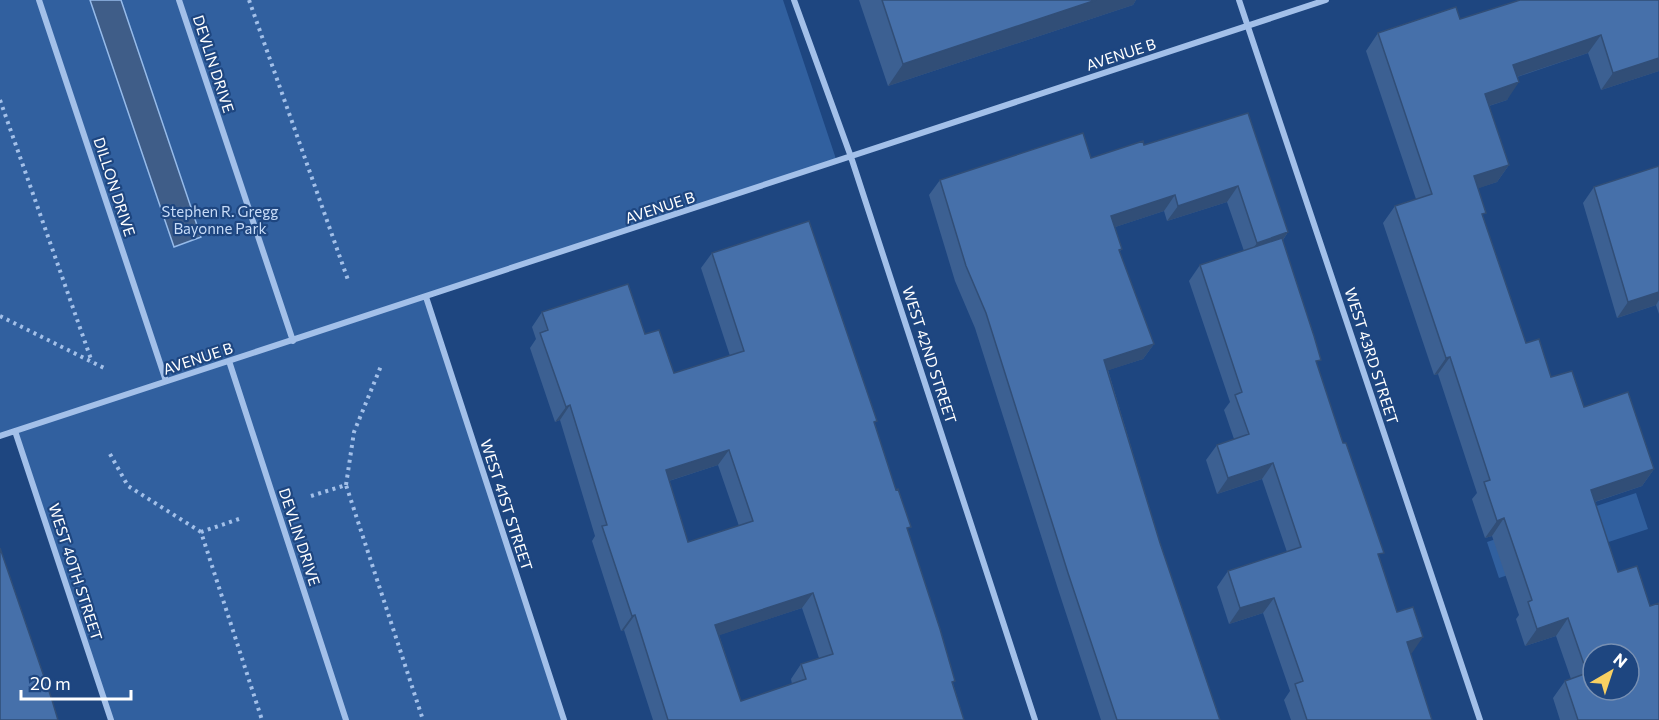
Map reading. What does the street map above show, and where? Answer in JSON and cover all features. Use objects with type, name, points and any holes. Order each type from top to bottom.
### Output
[{"type":"street","name":"DILLON DRIVE","points":[[39,0],[166,381]]},
{"type":"street","name":"DEVLIN DRIVE","points":[[179,0],[292,341]]},
{"type":"street","name":"WEST 42ND STREET","points":[[795,0],[851,157],[1035,720]]},
{"type":"street","name":"WEST 43RD STREET","points":[[1239,0],[1480,720]]},
{"type":"street","name":"AVENUE B","points":[[0,436],[1326,0]]},
{"type":"street","name":"WEST 41ST STREET","points":[[426,297],[564,720]]},
{"type":"street","name":"DEVLIN DRIVE","points":[[229,361],[346,720]]},
{"type":"street","name":"WEST 40TH STREET","points":[[15,431],[111,720]]},
{"type":"path","points":[[249,0],[348,280]]},
{"type":"path","points":[[0,100],[92,362]]},
{"type":"path","points":[[0,316],[104,368]]},
{"type":"path","points":[[381,366],[354,432],[346,485],[423,720]]},
{"type":"path","points":[[110,454],[128,486],[201,532],[262,720]]},
{"type":"path","points":[[311,495],[346,485]]},
{"type":"path","points":[[201,532],[239,519]]},
{"type":"green space","name":"Stephen R. Gregg Bayonne Park","points":[[0,0],[783,0],[837,162],[427,296],[565,720],[111,720],[15,431],[0,436]]},
{"type":"green space","points":[[1636,493],[1648,529],[1499,578],[1487,542]]},
{"type":"shaded area","points":[[90,0],[121,0],[201,237],[174,247]]},
{"type":"building","points":[[882,0],[1096,0],[903,64]]},
{"type":"building","points":[[1520,0],[1659,0],[1659,58],[1613,73],[1601,35],[1513,65],[1519,82],[1485,94],[1509,165],[1474,176],[1486,213],[1482,214],[1526,343],[1539,339],[1551,377],[1572,371],[1584,407],[1628,392],[1654,469],[1591,490],[1618,572],[1637,566],[1650,606],[1659,603],[1659,720],[1578,720],[1565,681],[1581,675],[1581,702],[1641,702],[1641,642],[1581,642],[1581,656],[1568,618],[1537,629],[1528,602],[1532,600],[1504,518],[1497,521],[1484,482],[1490,480],[1450,357],[1446,358],[1395,206],[1432,194],[1378,33],[1456,7],[1460,19]]},
{"type":"building","points":[[1248,113],[1288,232],[1257,243],[1238,186],[1178,206],[1175,195],[1111,216],[1122,249],[1119,250],[1154,344],[1104,360],[1160,543],[1220,720],[1117,720],[986,313],[966,266],[940,180],[1083,133],[1091,158],[1143,141],[1144,145]]},
{"type":"building","points":[[1659,166],[1659,292],[1628,302],[1594,187]]},
{"type":"building","points":[[809,221],[877,421],[874,422],[896,490],[898,489],[911,527],[907,528],[940,629],[955,681],[952,682],[964,720],[668,720],[635,615],[632,616],[602,526],[607,525],[570,405],[566,407],[540,333],[548,330],[542,312],[628,284],[645,334],[659,330],[674,373],[744,351],[712,253]],"holes":[[[729,450],[753,521],[688,542],[666,470]],[[813,593],[833,654],[801,664],[806,679],[741,701],[715,625]]]},
{"type":"building","points":[[1282,238],[1321,360],[1316,361],[1343,443],[1346,443],[1384,553],[1378,554],[1397,612],[1413,607],[1423,637],[1407,642],[1432,720],[1307,720],[1295,684],[1303,681],[1274,598],[1240,608],[1228,571],[1301,547],[1273,463],[1228,478],[1217,445],[1249,434],[1235,395],[1242,392],[1200,265]]},
{"type":"building","points":[[0,548],[52,700],[58,720],[0,720]]}]
